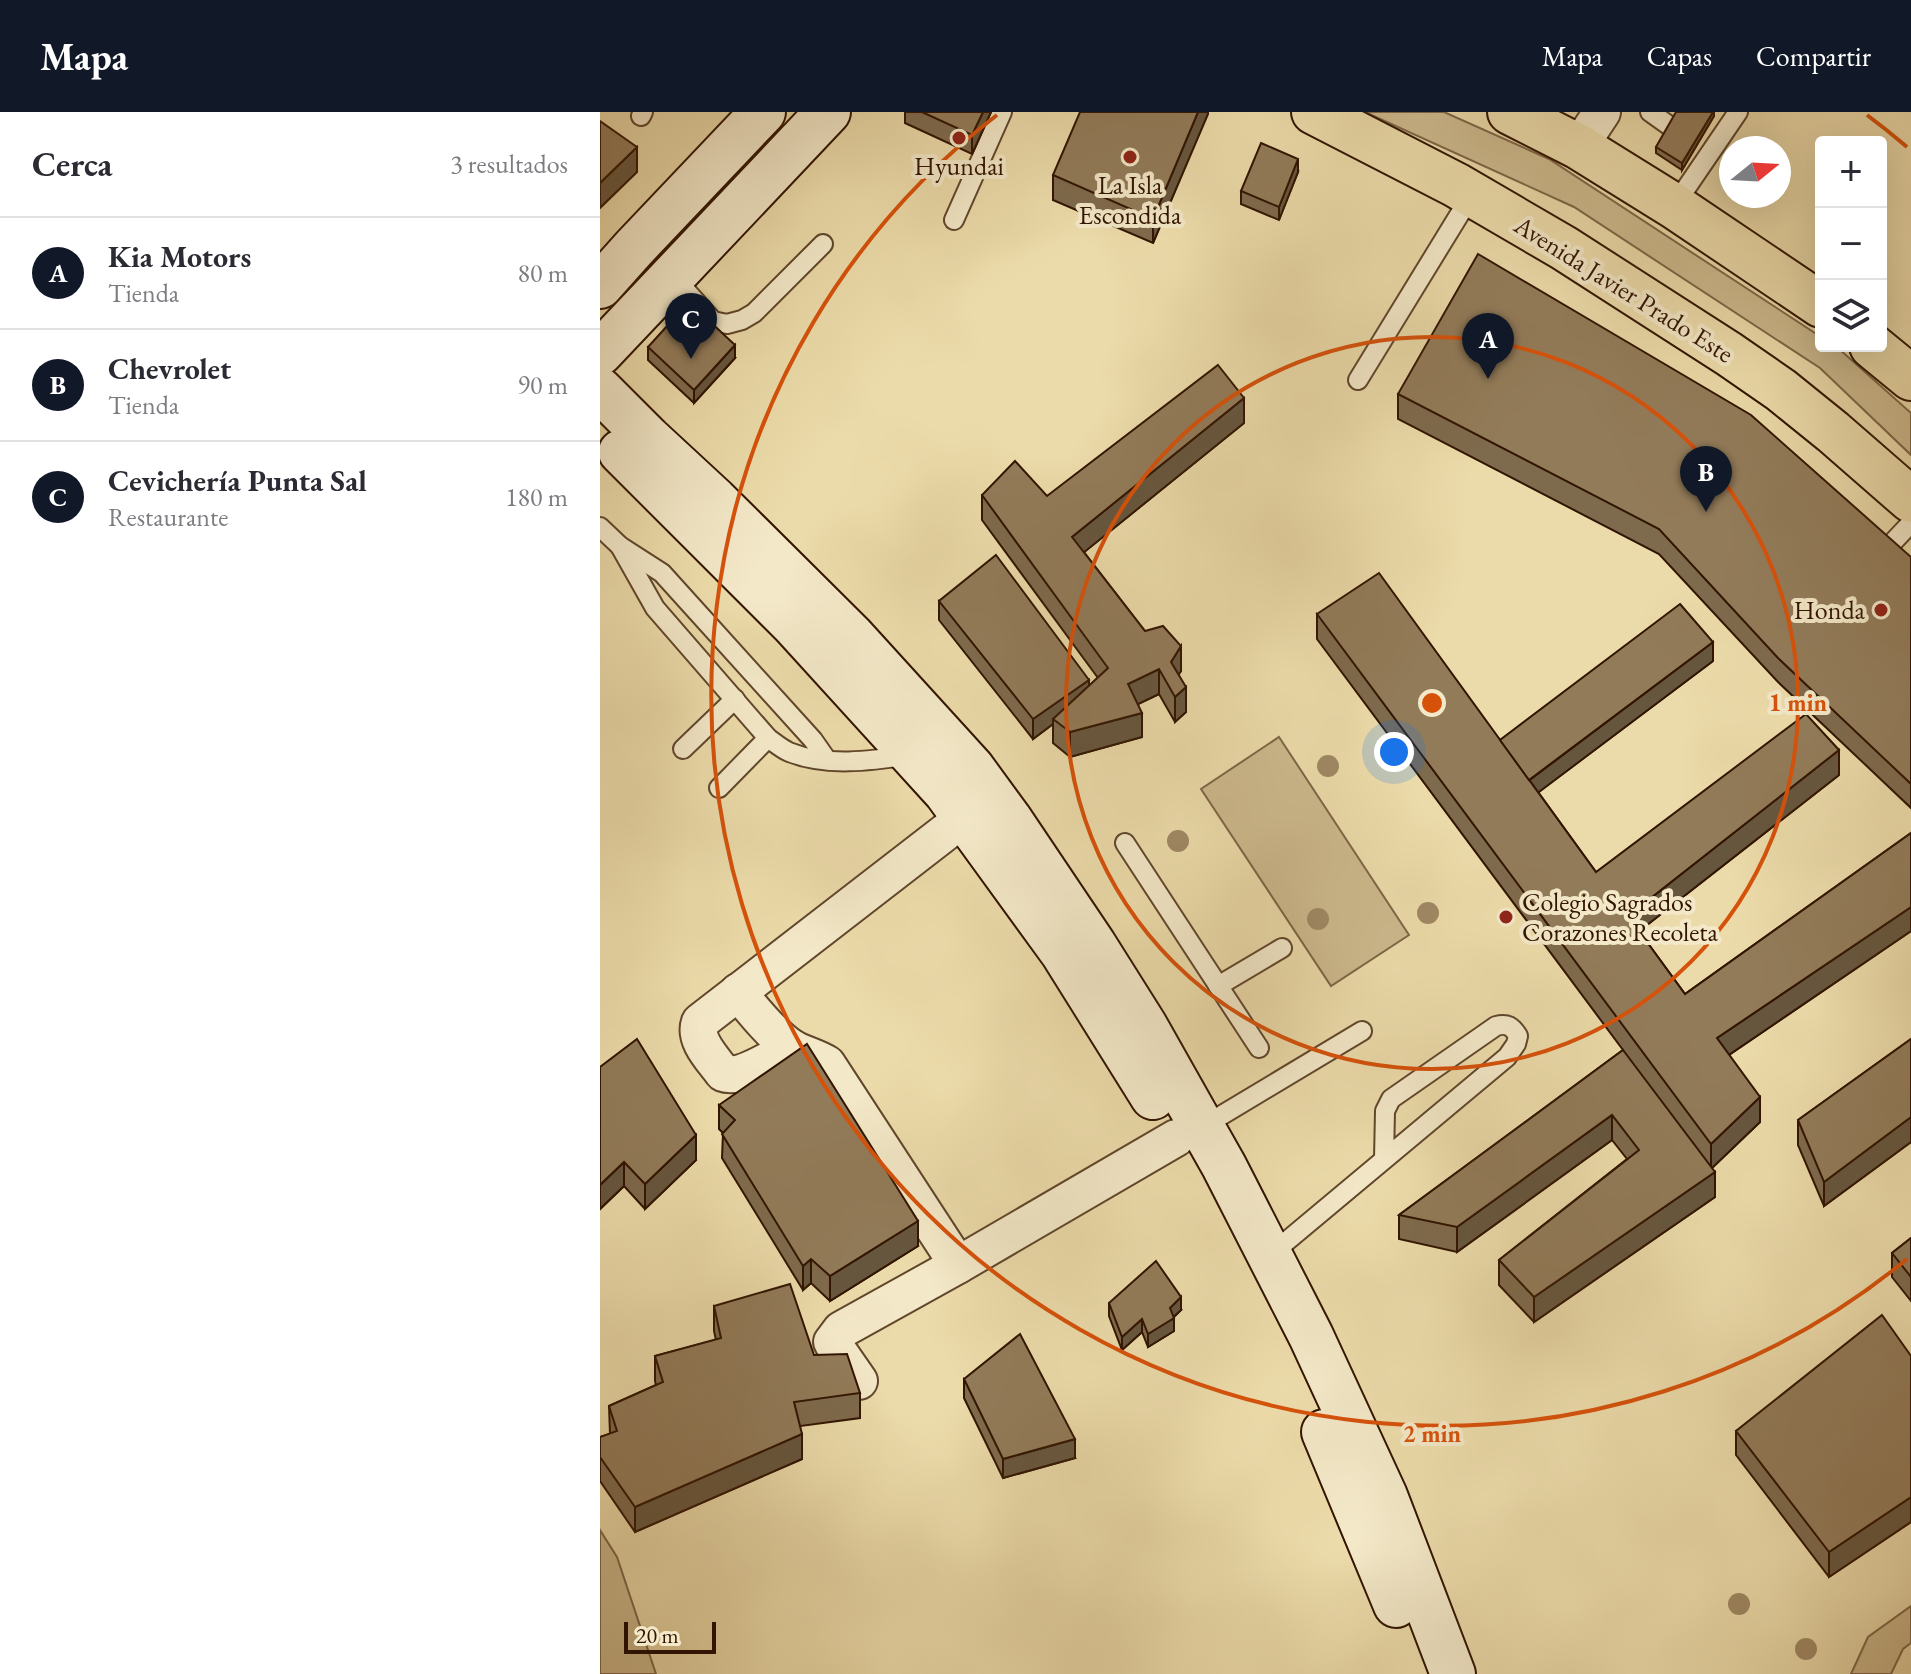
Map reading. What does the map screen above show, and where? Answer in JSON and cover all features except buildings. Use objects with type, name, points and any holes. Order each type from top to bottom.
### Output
[{"type":"main road","points":[[600,286],[763,112]]},
{"type":"main road","points":[[600,353],[828,112]]},
{"type":"main road","name":"Avenida Javier Prado Este","points":[[1314,112],[1472,194],[1564,248],[1742,363],[1833,432],[1911,500]]},
{"type":"main road","points":[[1510,112],[1590,130],[1674,206],[1815,301]]},
{"type":"main road","points":[[634,248],[630,266],[640,285],[648,287],[668,281]]},
{"type":"main road","points":[[1879,352],[1911,378]]},
{"type":"main road","points":[[600,390],[851,635],[972,768],[1094,945],[1145,1026],[1224,1221],[1295,1362],[1424,1674]]},
{"type":"main road","points":[[600,430],[794,625],[946,792],[1063,953],[1146,1085],[1189,1132],[1270,1255],[1311,1336],[1385,1496],[1453,1674]]},
{"type":"street","points":[[792,1048],[729,1076],[723,1073],[698,1037],[697,1029],[700,1022],[965,817]]},
{"type":"street","points":[[738,992],[792,1048],[827,1064],[958,1265]]},
{"type":"street","points":[[859,1381],[832,1342],[841,1330],[1189,1132]]},
{"type":"lane","points":[[954,220],[1002,112]]},
{"type":"lane","points":[[1650,112],[1671,127]]},
{"type":"lane","points":[[1674,206],[1702,151],[1738,112]]},
{"type":"lane","points":[[1358,380],[1472,194]]},
{"type":"lane","points":[[668,281],[713,321],[727,324],[754,313],[823,244]]},
{"type":"lane","points":[[1869,567],[1911,523]]},
{"type":"lane","points":[[600,527],[620,546],[662,573],[813,740],[827,760]]},
{"type":"lane","points":[[620,546],[655,608],[768,738],[787,752],[812,759],[863,762],[912,754]]},
{"type":"lane","points":[[683,749],[735,699]]},
{"type":"lane","points":[[719,788],[768,738]]},
{"type":"lane","points":[[1125,843],[1259,1048]]},
{"type":"lane","points":[[1218,986],[1282,948]]},
{"type":"lane","points":[[1270,1255],[1507,1057],[1518,1036],[1510,1025],[1504,1023],[1496,1026],[1391,1099],[1385,1111],[1384,1159]]},
{"type":"lane","points":[[1189,1132],[1362,1031]]},
{"type":"shaded area","points":[[1365,112],[1444,112],[1549,159],[1815,333],[1815,352],[1842,352],[1911,413],[1911,455],[1820,368],[1574,207]]},
{"type":"shaded area","points":[[1279,737],[1409,935],[1331,986],[1201,789]]},
{"type":"shaded area","points":[[600,1530],[617,1557],[656,1674],[600,1674]]},
{"type":"shaded area","points":[[1911,1606],[1911,1643],[1903,1649],[1891,1674],[1851,1674],[1868,1637]]},
{"type":"place","name":"Hyundai","points":[[959,138]]},
{"type":"place","name":"La Isla Escondida","points":[[1130,157]]},
{"type":"place","name":"Cevichería Punta Sal","points":[[691,359]]},
{"type":"place","name":"Kia Motors","points":[[1488,379]]},
{"type":"place","name":"Chevrolet","points":[[1706,512]]},
{"type":"place","name":"Honda","points":[[1881,610]]},
{"type":"place","name":"Colegio Sagrados Corazones Recoleta","points":[[1506,917]]}]
